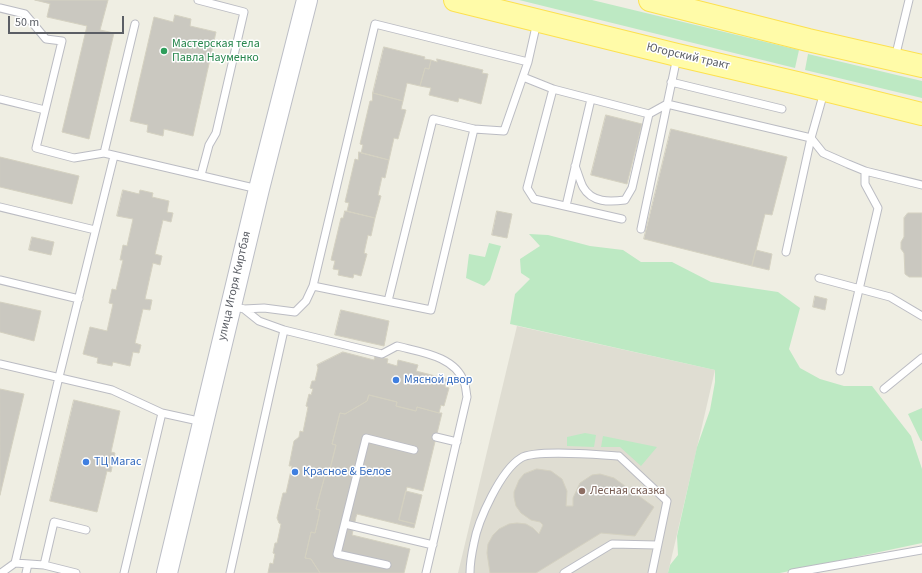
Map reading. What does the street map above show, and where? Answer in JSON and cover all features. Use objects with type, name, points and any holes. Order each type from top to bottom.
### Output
[{"type":"main road","name":"улица Игоря Киртбая","points":[[167,573],[203,422],[237,307],[259,189],[307,0]]},
{"type":"main road","name":"Югорский тракт","points":[[455,0],[922,114]]},
{"type":"main road","points":[[650,0],[808,40],[922,66]]},
{"type":"lane","points":[[198,0],[244,12],[216,133],[209,145],[201,176]]},
{"type":"lane","points":[[895,59],[909,0]]},
{"type":"lane","points":[[0,8],[26,14],[46,38],[62,41],[36,148],[74,158],[104,153],[259,189]]},
{"type":"lane","points":[[388,301],[433,119],[474,129],[504,131],[528,62],[538,20]]},
{"type":"lane","points":[[104,153],[135,24]]},
{"type":"lane","points":[[237,307],[264,308],[295,312],[306,302],[313,286],[375,24],[528,62]]},
{"type":"lane","points":[[641,229],[671,82],[678,55]]},
{"type":"lane","points":[[522,77],[553,89],[649,114],[667,104],[811,138],[823,153],[865,171],[922,185]]},
{"type":"lane","points":[[671,82],[782,109]]},
{"type":"lane","points":[[553,89],[527,188],[534,199],[622,219]]},
{"type":"lane","points":[[786,252],[811,138],[825,90]]},
{"type":"lane","points":[[0,99],[45,110]]},
{"type":"lane","points":[[566,206],[591,99]]},
{"type":"lane","points":[[575,166],[583,188],[590,196],[612,202],[625,200],[632,188],[649,114]]},
{"type":"lane","points":[[313,286],[431,310],[474,129]]},
{"type":"lane","points":[[15,563],[58,377],[114,156]]},
{"type":"lane","points":[[840,371],[878,208],[865,184],[865,171]]},
{"type":"lane","points":[[0,207],[95,230]]},
{"type":"lane","points":[[819,278],[890,297],[922,316]]},
{"type":"lane","points":[[0,280],[78,298]]},
{"type":"lane","points":[[237,307],[259,321],[284,330],[382,354],[397,346],[434,355],[455,367],[464,381],[467,397],[426,573]]},
{"type":"lane","points":[[230,573],[284,330]]},
{"type":"lane","points":[[884,389],[922,358]]},
{"type":"lane","points":[[0,364],[112,390],[162,413],[203,422]]},
{"type":"lane","points":[[124,573],[162,413]]},
{"type":"lane","points":[[436,437],[457,442]]},
{"type":"lane","points":[[387,566],[338,554],[366,438],[414,450]]},
{"type":"lane","points":[[470,573],[474,542],[478,529],[502,478],[506,472],[522,458],[540,453],[619,456],[667,501],[652,573]]},
{"type":"lane","points":[[44,565],[54,522],[86,530]]},
{"type":"lane","points":[[345,524],[433,545]]},
{"type":"lane","points":[[564,573],[612,544],[657,545]]},
{"type":"lane","points":[[792,573],[922,550]]},
{"type":"lane","points":[[1,573],[15,563],[44,565],[76,573]]},
{"type":"lane","points":[[26,573],[28,564]]},
{"type":"shaded area","name":"Лесная сказка","points":[[517,326],[715,370],[668,573],[458,573]]},
{"type":"green space","points":[[519,0],[592,0],[799,50],[795,68]]},
{"type":"green space","points":[[808,54],[922,81],[922,98],[805,70]]},
{"type":"green space","points":[[529,234],[548,235],[590,246],[623,250],[641,262],[672,262],[711,282],[778,292],[800,308],[789,349],[800,368],[820,379],[844,386],[872,386],[911,436],[922,469],[922,543],[780,573],[668,573],[670,565],[678,555],[677,536],[697,447],[710,410],[715,382],[715,370],[510,324],[515,294],[530,279],[521,273],[520,259],[540,246]]},
{"type":"green space","points":[[489,243],[501,246],[490,280],[484,286],[466,278],[469,254],[485,257]]},
{"type":"green space","points":[[922,408],[922,441],[921,441],[908,414]]},
{"type":"green space","points":[[585,433],[596,435],[594,447],[567,446],[567,437]]},
{"type":"green space","points":[[603,436],[657,447],[641,466],[620,447],[601,447]]},
{"type":"building","points":[[35,0],[108,0],[100,30],[114,33],[89,139],[62,132],[87,26],[47,17],[50,4]]},
{"type":"building","points":[[175,15],[191,19],[190,26],[216,32],[193,136],[164,129],[163,136],[147,132],[148,125],[130,121],[154,17],[173,22]]},
{"type":"building","points":[[384,47],[425,57],[424,59],[431,60],[429,69],[425,68],[420,86],[407,83],[403,101],[373,93]]},
{"type":"building","points":[[437,59],[483,70],[482,73],[488,74],[481,104],[459,98],[458,102],[429,95],[431,88],[420,86],[425,68],[429,69],[431,60],[437,62]]},
{"type":"building","points":[[373,93],[403,101],[401,109],[406,110],[398,139],[394,138],[389,160],[361,153],[363,145],[360,144]]},
{"type":"building","points":[[606,115],[642,124],[627,184],[591,175]]},
{"type":"building","points":[[671,129],[787,157],[772,215],[765,214],[752,266],[644,239]]},
{"type":"building","points":[[359,152],[389,160],[385,178],[382,177],[378,195],[381,196],[375,218],[347,211],[349,203],[345,202],[355,159],[358,160]]},
{"type":"building","points":[[0,157],[79,176],[72,204],[0,187]]},
{"type":"building","points":[[123,190],[139,194],[140,190],[153,193],[152,197],[169,201],[167,212],[173,213],[171,222],[163,220],[155,254],[162,256],[160,265],[153,263],[145,299],[152,300],[150,310],[143,309],[135,343],[141,345],[139,353],[133,352],[130,366],[113,362],[112,366],[97,363],[98,358],[83,354],[90,327],[107,331],[113,304],[109,303],[112,289],[116,290],[123,260],[120,260],[123,245],[127,246],[133,219],[117,216]]},
{"type":"building","points":[[345,211],[375,218],[371,236],[368,235],[364,253],[367,254],[361,276],[354,274],[353,278],[338,275],[339,270],[333,269],[335,261],[331,260],[341,218],[343,218]]},
{"type":"building","points":[[497,211],[512,214],[507,238],[492,235]]},
{"type":"building","points":[[908,213],[922,213],[922,277],[909,277],[905,274],[904,253],[901,249],[901,242],[904,237],[904,218]]},
{"type":"building","points":[[32,237],[54,242],[51,255],[29,250]]},
{"type":"building","points":[[756,250],[772,254],[769,270],[752,266]]},
{"type":"building","points":[[815,296],[827,299],[825,310],[813,307]]},
{"type":"building","points":[[0,302],[41,311],[34,341],[0,332]]},
{"type":"building","points":[[341,310],[389,321],[384,346],[335,335]]},
{"type":"building","points":[[343,352],[374,360],[375,356],[388,359],[387,363],[397,366],[398,360],[418,365],[416,371],[447,379],[445,387],[449,388],[444,406],[441,405],[439,413],[417,407],[416,411],[396,406],[397,402],[369,395],[367,401],[345,414],[340,413],[332,444],[336,445],[330,469],[327,468],[316,509],[320,510],[315,533],[311,532],[305,558],[311,559],[320,573],[268,573],[270,563],[273,564],[275,543],[277,543],[281,524],[277,518],[283,493],[286,493],[292,466],[289,466],[294,441],[299,437],[300,431],[303,432],[308,407],[306,406],[309,394],[311,395],[313,389],[310,388],[312,381],[315,381],[318,368],[317,365]]},
{"type":"building","points":[[0,389],[24,394],[0,495]]},
{"type":"building","points":[[369,395],[397,402],[396,406],[416,411],[417,407],[442,413],[423,491],[407,487],[399,520],[415,524],[414,528],[357,514],[356,517],[352,535],[410,549],[404,573],[320,573],[311,559],[305,558],[311,532],[315,533],[320,510],[316,509],[327,468],[330,469],[336,445],[332,444],[340,413],[345,414],[367,401]]},
{"type":"building","name":"ТЦ Магас","points":[[74,400],[120,411],[111,452],[115,453],[111,472],[107,471],[97,512],[50,501]]},
{"type":"building","points":[[537,469],[551,471],[562,479],[567,491],[566,506],[573,506],[573,498],[580,483],[592,475],[600,474],[614,478],[654,507],[635,536],[601,533],[536,573],[490,573],[487,553],[488,544],[493,535],[499,529],[509,524],[526,524],[539,534],[543,525],[540,522],[531,520],[521,513],[516,506],[514,497],[514,492],[519,480],[524,474]]},
{"type":"building","points":[[406,491],[422,495],[415,524],[399,520]]},
{"type":"place","name":"Мастерская тела Павла Науменко","points":[[164,51]]},
{"type":"place","name":"Мясной двор","points":[[396,380]]},
{"type":"place","name":"ТЦ Магас","points":[[86,462]]},
{"type":"place","name":"Красное & Белое","points":[[295,472]]},
{"type":"place","name":"Лесная сказка","points":[[582,491]]}]
